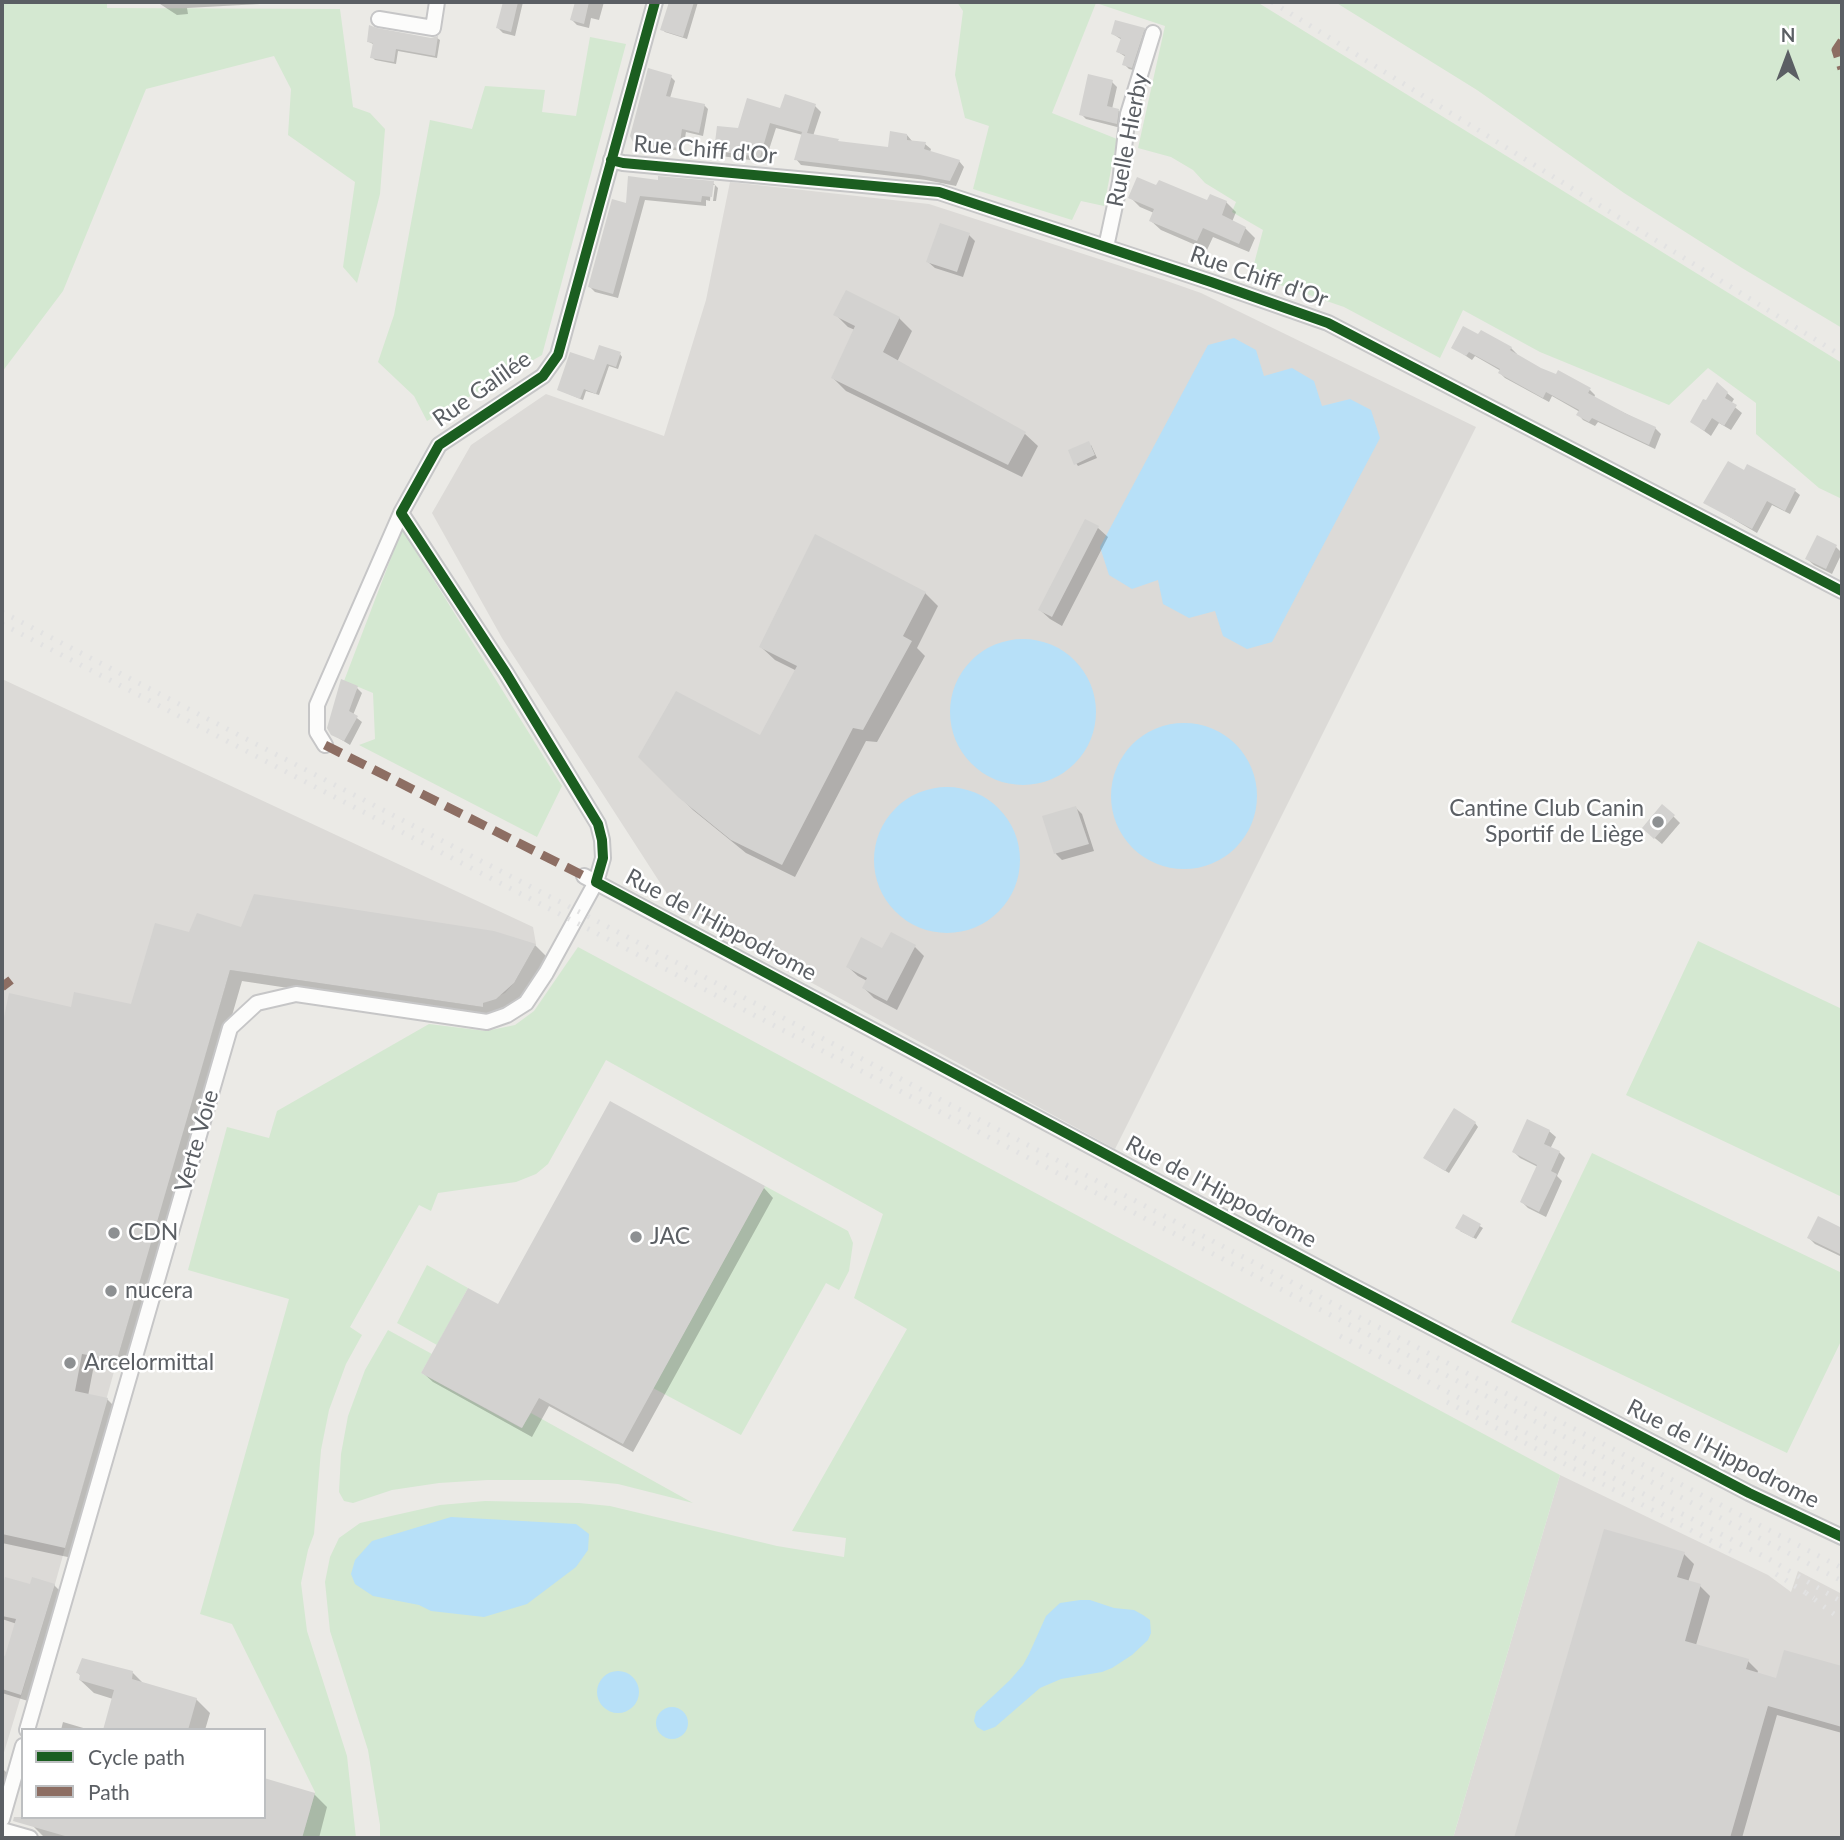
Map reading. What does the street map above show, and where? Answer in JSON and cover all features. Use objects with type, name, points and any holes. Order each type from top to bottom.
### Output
[{"type":"street","points":[[379,19],[433,27],[437,2]]},
{"type":"street","name":"Rue Galilée","points":[[325,745],[317,732],[317,705],[401,513],[439,444],[543,376],[558,355],[655,2]]},
{"type":"street","name":"Ruelle Hierby","points":[[1106,247],[1120,182],[1128,114],[1153,33]]},
{"type":"street","name":"Rue Chiff d'Or","points":[[611,160],[648,166],[939,192],[1328,323],[1842,591]]},
{"type":"street","points":[[401,513],[506,673],[598,824],[603,858],[590,879]]},
{"type":"street","name":"Rue de l'Hippodrome","points":[[590,879],[1403,1312],[1749,1493],[1842,1537]]},
{"type":"street","name":"Verte Voie","points":[[28,1728],[230,1028],[257,1003],[296,994],[487,1022],[507,1015],[526,1003],[533,993],[590,879]]},
{"type":"street","points":[[2,1819],[21,1753]]},
{"type":"street","points":[[2,1830],[30,1838]]},
{"type":"shaded area","points":[[730,182],[929,204],[1164,280],[1201,293],[1476,427],[1115,1149],[677,909],[502,638],[432,513],[471,445],[546,394],[664,436],[706,300]]},
{"type":"shaded area","points":[[2,679],[533,927],[536,944],[514,983],[505,993],[483,1003],[483,1007],[230,970],[158,1213],[55,1584],[2,1759]]},
{"type":"shaded area","points":[[1560,1475],[1768,1575],[1791,1592],[1798,1571],[1842,1594],[1842,1838],[1453,1838]]},
{"type":"green space","points":[[2,2],[107,2],[107,8],[340,9],[353,107],[370,113],[385,129],[380,194],[357,283],[343,267],[355,182],[288,135],[291,89],[274,56],[146,89],[63,291],[2,372]]},
{"type":"green space","points":[[957,2],[1257,2],[1842,363],[1842,499],[1819,488],[1756,434],[1756,403],[1708,368],[1669,405],[1540,352],[1463,310],[1440,358],[1344,307],[1251,275],[1263,230],[1232,212],[1236,202],[1205,183],[1193,170],[1171,157],[1138,148],[1165,26],[1096,3],[1052,113],[1117,139],[1104,206],[1081,201],[1072,220],[973,189],[989,126],[965,118],[955,75],[963,11]]},
{"type":"green space","points":[[1335,2],[1842,2],[1842,328],[1624,193],[1477,90]]},
{"type":"green space","points":[[590,37],[626,44],[542,355],[427,421],[414,396],[378,362],[394,315],[430,120],[472,129],[485,86],[545,90],[542,112],[576,116]]},
{"type":"green space","points":[[402,529],[562,786],[537,837],[359,745],[375,739],[373,693],[344,681]]},
{"type":"green space","points":[[1698,941],[1842,1009],[1842,1197],[1626,1095]]},
{"type":"green space","points":[[578,947],[1560,1475],[1453,1838],[380,1838],[368,1750],[330,1631],[325,1582],[330,1557],[339,1538],[360,1523],[440,1505],[485,1501],[579,1503],[610,1506],[777,1546],[844,1557],[846,1538],[792,1531],[907,1329],[854,1298],[883,1214],[606,1060],[548,1164],[536,1174],[516,1182],[438,1193],[431,1211],[419,1205],[350,1327],[362,1335],[346,1364],[329,1410],[321,1450],[314,1534],[301,1583],[307,1631],[347,1756],[356,1838],[302,1838],[315,1792],[232,1624],[200,1614],[289,1299],[188,1270],[227,1127],[269,1138],[277,1111],[429,1024],[486,1031],[515,1025],[534,1011]]},
{"type":"green space","points":[[1592,1153],[1842,1273],[1842,1339],[1787,1453],[1511,1322]]},
{"type":"green space","points":[[765,1186],[848,1231],[853,1243],[849,1271],[839,1290],[826,1283],[741,1435],[653,1388]]},
{"type":"green space","points":[[427,1265],[468,1288],[437,1345],[397,1323]]},
{"type":"green space","points":[[388,1330],[432,1354],[421,1373],[521,1428],[531,1413],[693,1503],[618,1484],[579,1480],[439,1483],[392,1490],[353,1503],[344,1501],[339,1492],[341,1454],[348,1416],[365,1370]]},
{"type":"water","points":[[1234,338],[1256,350],[1264,376],[1292,368],[1314,381],[1322,406],[1350,399],[1371,410],[1380,438],[1272,642],[1247,649],[1223,636],[1215,611],[1189,618],[1163,604],[1158,580],[1132,589],[1109,575],[1100,547],[1208,345]]},
{"type":"water","points":[[1023,639],[1051,645],[1074,661],[1090,684],[1096,712],[1090,740],[1074,763],[1051,779],[1023,785],[995,779],[972,763],[956,740],[950,712],[956,684],[972,661],[995,645]]},
{"type":"water","points":[[1184,723],[1212,729],[1235,745],[1251,768],[1257,796],[1251,824],[1235,847],[1212,863],[1184,869],[1156,863],[1133,847],[1117,824],[1111,796],[1117,768],[1133,745],[1156,729]]},
{"type":"water","points":[[947,787],[975,793],[998,809],[1014,832],[1020,860],[1014,888],[998,911],[975,927],[947,933],[919,927],[896,911],[880,888],[874,860],[880,832],[896,809],[919,793]]},
{"type":"water","points":[[451,1517],[576,1524],[589,1534],[588,1550],[576,1567],[527,1604],[484,1617],[431,1611],[419,1605],[373,1596],[355,1584],[351,1574],[355,1560],[372,1541]]},
{"type":"water","points":[[1080,1600],[1134,1610],[1143,1615],[1150,1620],[1151,1633],[1148,1640],[1112,1668],[1061,1679],[1040,1688],[995,1727],[984,1731],[977,1727],[974,1721],[976,1712],[1023,1665],[1046,1616],[1060,1603]]},
{"type":"water","points":[[618,1671],[633,1677],[639,1692],[633,1707],[618,1713],[603,1707],[597,1692],[603,1677]]},
{"type":"water","points":[[672,1707],[683,1712],[688,1723],[683,1734],[672,1739],[661,1734],[656,1723],[661,1712]]},
{"type":"building","points":[[503,2],[518,2],[511,32],[496,28]]},
{"type":"building","points":[[575,2],[589,2],[584,24],[570,20]]},
{"type":"building","points":[[669,2],[694,2],[683,37],[660,30]]},
{"type":"building","points":[[1115,20],[1145,28],[1132,68],[1122,65],[1125,55],[1116,52],[1121,38],[1111,34]]},
{"type":"building","points":[[369,25],[431,38],[438,36],[435,56],[396,49],[394,62],[370,58],[373,43],[367,42]]},
{"type":"building","points":[[648,68],[672,75],[666,96],[705,104],[699,133],[682,129],[679,148],[633,142],[630,136]]},
{"type":"building","points":[[1088,74],[1113,80],[1107,106],[1119,109],[1117,124],[1079,115]]},
{"type":"building","points":[[785,94],[816,104],[807,133],[839,139],[838,141],[888,147],[890,131],[907,134],[907,140],[926,142],[924,149],[960,160],[950,181],[794,160],[802,132],[806,133],[770,123],[760,157],[714,151],[717,126],[738,128],[747,98],[780,108]]},
{"type":"building","points":[[628,176],[658,180],[658,176],[714,181],[712,197],[702,196],[701,202],[640,196],[613,294],[588,287],[612,199],[626,203]]},
{"type":"building","points":[[1137,177],[1156,185],[1159,180],[1207,200],[1210,194],[1227,201],[1222,215],[1246,227],[1239,244],[1203,228],[1197,241],[1149,221],[1154,209],[1128,198]]},
{"type":"building","points":[[940,223],[970,233],[957,272],[926,262]]},
{"type":"building","points":[[846,290],[900,317],[883,352],[1026,432],[1008,465],[831,378],[855,326],[833,315]]},
{"type":"building","points":[[1463,326],[1478,334],[1481,330],[1512,347],[1510,350],[1541,368],[1556,374],[1558,370],[1591,388],[1588,393],[1656,427],[1649,445],[1592,418],[1589,422],[1576,415],[1579,410],[1546,392],[1543,398],[1498,373],[1500,369],[1469,352],[1466,356],[1451,348]]},
{"type":"building","points":[[599,345],[621,352],[616,367],[607,364],[596,394],[584,389],[580,399],[557,390],[570,352],[594,360]]},
{"type":"building","points":[[1717,382],[1728,392],[1725,398],[1737,405],[1724,426],[1712,418],[1704,431],[1690,422]]},
{"type":"building","points":[[1089,441],[1095,455],[1074,465],[1068,450]]},
{"type":"building","points":[[1728,461],[1744,470],[1747,464],[1796,489],[1785,511],[1767,501],[1752,529],[1703,503]]},
{"type":"building","points":[[1085,519],[1099,526],[1052,617],[1038,610]]},
{"type":"building","points":[[815,534],[926,592],[903,636],[912,641],[863,730],[853,728],[782,865],[731,840],[678,797],[638,757],[676,691],[760,735],[797,666],[759,647]]},
{"type":"building","points":[[1817,535],[1837,545],[1826,569],[1805,559]]},
{"type":"building","points":[[341,679],[358,686],[349,711],[358,716],[344,741],[331,735],[327,728]]},
{"type":"building","name":"Cantine Club Canin Sportif de Liège","points":[[1662,804],[1675,815],[1654,839],[1642,828]]},
{"type":"building","points":[[1076,806],[1089,844],[1054,854],[1042,816]]},
{"type":"building","points":[[254,894],[494,931],[536,944],[514,983],[496,999],[483,1003],[483,1007],[230,970],[117,1360],[82,1354],[75,1391],[108,1398],[65,1548],[2,1534],[2,1027],[9,993],[71,1007],[74,992],[131,1004],[155,923],[189,932],[197,913],[241,927]]},
{"type":"building","points":[[891,932],[916,945],[887,1001],[862,988],[867,978],[846,967],[861,937],[882,948]]},
{"type":"building","name":"JAC","points":[[610,1101],[765,1186],[623,1444],[539,1398],[522,1428],[421,1373],[468,1288],[498,1304]]},
{"type":"building","points":[[1454,1108],[1476,1122],[1445,1171],[1423,1158]]},
{"type":"building","points":[[1527,1119],[1550,1130],[1544,1144],[1560,1151],[1551,1171],[1557,1174],[1539,1212],[1520,1202],[1537,1165],[1512,1152]]},
{"type":"building","points":[[1463,1214],[1481,1224],[1473,1238],[1455,1228]]},
{"type":"building","points":[[1818,1216],[1842,1228],[1842,1255],[1807,1238]]},
{"type":"building","points":[[1604,1529],[1685,1552],[1677,1577],[1701,1584],[1685,1641],[1749,1659],[1746,1669],[1776,1678],[1784,1650],[1842,1666],[1842,1727],[1768,1706],[1730,1838],[1514,1838]]},
{"type":"building","points":[[5,1577],[30,1584],[32,1577],[55,1584],[21,1695],[2,1689],[2,1655],[5,1656],[16,1619],[2,1616]]},
{"type":"building","points":[[82,1658],[133,1671],[132,1679],[197,1698],[189,1728],[104,1728],[114,1690],[79,1680],[80,1674],[76,1673]]},
{"type":"building","points":[[266,1779],[315,1793],[302,1838],[72,1838],[13,1821],[14,1817],[266,1819]]},
{"type":"railway","points":[[1272,2],[1842,356]]},
{"type":"railway","points":[[2,612],[1842,1568]]},
{"type":"railway","points":[[2,624],[1842,1581]]},
{"type":"railway","points":[[1340,1336],[1769,1559],[1842,1602]]},
{"type":"railway","points":[[1447,1402],[1738,1555]]},
{"type":"railway","points":[[1776,1574],[1814,1598]]},
{"type":"railway","points":[[1806,1593],[1842,1620]]},
{"type":"marked path","points":[[1842,41],[1836,50],[1842,69]]},
{"type":"marked path","points":[[325,745],[584,876]]},
{"type":"marked path","points":[[2,987],[11,980]]},
{"type":"cycle path","points":[[655,2],[558,355],[543,376],[439,445],[401,513],[506,673],[598,824],[603,858],[596,882],[1343,1281],[1749,1493],[1842,1537]]},
{"type":"cycle path","points":[[611,160],[939,192],[1211,282],[1328,323],[1842,591]]},
{"type":"place","name":"Cantine Club Canin Sportif de Liège","points":[[1658,822]]},
{"type":"place","name":"CDN","points":[[114,1233]]},
{"type":"place","name":"JAC","points":[[636,1237]]},
{"type":"place","name":"nucera","points":[[111,1291]]},
{"type":"place","name":"Arcelormittal","points":[[70,1363]]}]
